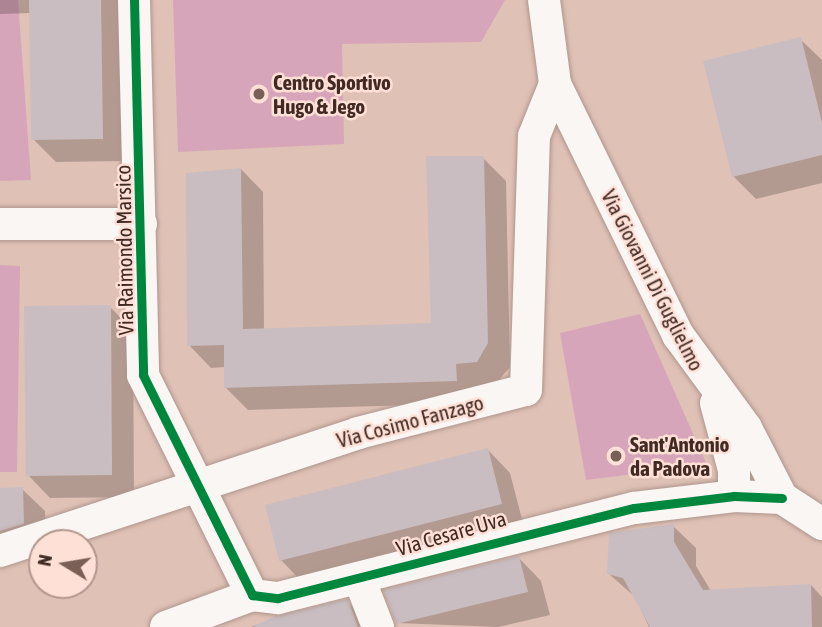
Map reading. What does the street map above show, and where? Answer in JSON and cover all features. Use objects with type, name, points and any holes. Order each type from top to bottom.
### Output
[{"type":"street","name":"Via Raimondo Marsico","points":[[134,0],[143,374],[196,488]]},
{"type":"street","name":"Via Giovanni Di Guglielmo","points":[[544,0],[555,84],[705,380],[746,428],[782,498],[822,524]]},
{"type":"street","name":"Via Cosimo Fanzago","points":[[0,551],[358,433],[526,390],[534,136],[555,84]]},
{"type":"street","points":[[0,224],[141,224]]},
{"type":"street","points":[[705,380],[729,445],[734,496]]},
{"type":"street","points":[[196,488],[252,596]]},
{"type":"street","name":"Via Cesare Uva","points":[[166,627],[252,596],[278,598],[359,578],[537,527],[734,496],[782,498]]},
{"type":"street","points":[[359,578],[378,627]]},
{"type":"shaded area","points":[[0,0],[18,0],[31,180],[0,181]]},
{"type":"shaded area","name":"Centro Sportivo Hugo & Jego","points":[[173,0],[505,0],[481,42],[342,44],[344,144],[178,152]]},
{"type":"shaded area","points":[[0,265],[20,266],[17,472],[0,472]]},
{"type":"shaded area","points":[[640,314],[707,465],[586,480],[560,333]]},
{"type":"building","points":[[29,0],[101,0],[103,139],[31,140]]},
{"type":"building","points":[[801,37],[822,123],[822,155],[732,177],[703,61]]},
{"type":"building","points":[[426,156],[484,156],[488,343],[477,362],[456,364],[457,381],[224,388],[224,345],[187,346],[186,173],[241,168],[243,329],[431,323]]},
{"type":"building","points":[[111,305],[112,475],[26,476],[24,306]]},
{"type":"building","points":[[488,448],[502,504],[279,561],[265,505]]},
{"type":"building","points":[[23,487],[24,524],[0,531],[0,488]]},
{"type":"building","points":[[674,524],[674,542],[703,590],[811,584],[812,627],[650,627],[623,578],[607,574],[609,533]]},
{"type":"building","points":[[519,556],[528,592],[396,624],[383,590]]},
{"type":"building","points":[[348,599],[358,627],[253,627],[275,616]]},
{"type":"cycle path","points":[[134,0],[143,375],[252,595],[278,598],[634,508],[734,496],[782,498]]},
{"type":"place","name":"Centro Sportivo Hugo & Jego","points":[[259,94]]},
{"type":"place","name":"Sant'Antonio da Padova","points":[[616,456]]}]
